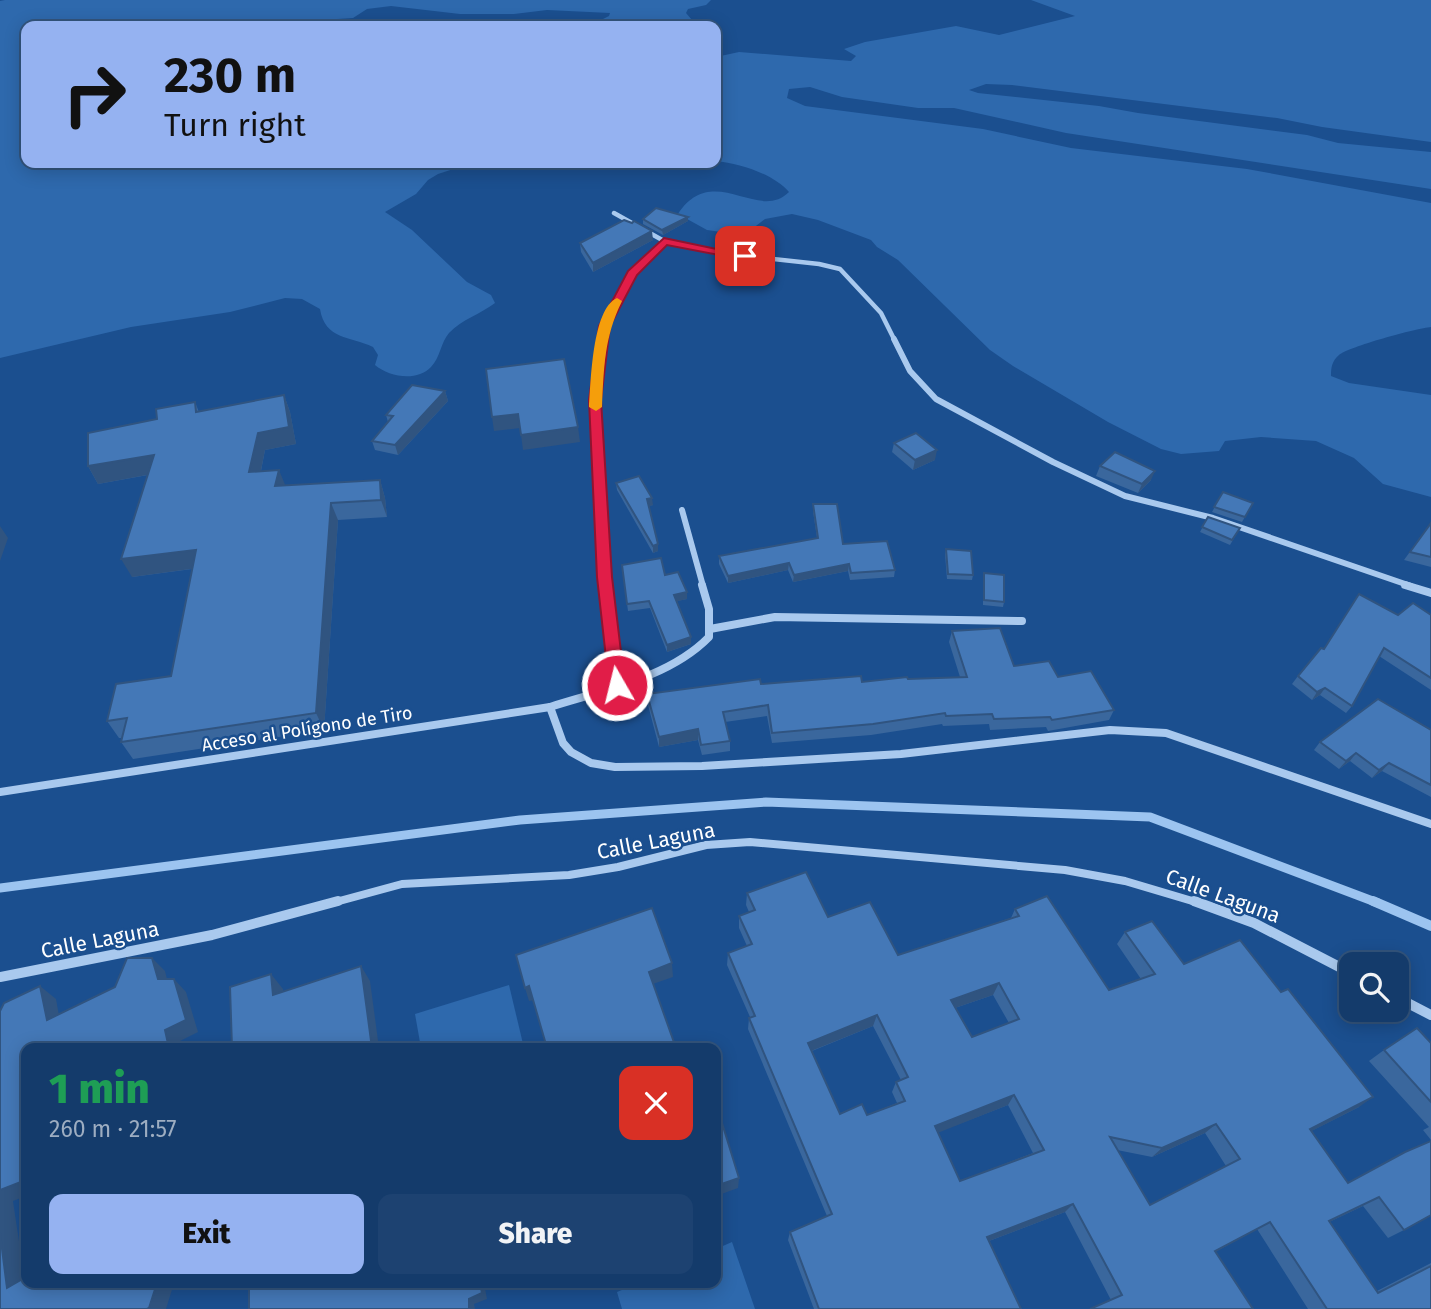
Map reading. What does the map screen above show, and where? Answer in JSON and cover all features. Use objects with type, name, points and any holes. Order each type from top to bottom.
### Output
[{"type":"street","points":[[614,213],[664,241],[718,253],[819,264],[840,269],[855,281],[881,313],[917,381],[947,407],[1125,496],[1149,505],[1210,517],[1431,593]]},
{"type":"street","points":[[617,685],[605,577],[599,476],[595,400],[599,357],[604,326],[622,289],[638,267],[664,241]]},
{"type":"street","points":[[682,510],[709,609],[710,629],[775,617],[1022,621]]},
{"type":"street","name":"Acceso al Polígono de Tiro","points":[[0,792],[550,707],[617,685],[701,647],[709,637],[710,629]]},
{"type":"street","points":[[550,707],[563,743],[570,752],[592,763],[615,767],[702,766],[901,754],[1110,730],[1166,733],[1431,824]]},
{"type":"street","name":"Calle Laguna","points":[[0,977],[212,935],[402,884],[569,875],[618,867],[706,845],[750,842],[1065,870],[1125,881],[1183,897],[1254,923],[1339,967]]},
{"type":"street","points":[[1409,1004],[1431,1015]]},
{"type":"shaded area","points":[[711,0],[706,5],[688,9],[686,13],[695,21],[599,21],[610,13],[547,10],[514,14],[460,14],[391,6],[367,9],[353,18],[306,21],[21,21],[21,168],[457,168],[428,180],[416,194],[385,212],[412,230],[467,282],[491,295],[495,303],[449,333],[431,367],[411,376],[395,375],[381,369],[375,365],[378,355],[373,347],[333,332],[323,319],[320,309],[302,299],[285,298],[230,312],[131,327],[0,358],[0,1]]},
{"type":"shaded area","points":[[1031,0],[1431,0],[1431,142],[1277,118],[1012,85],[986,84],[969,90],[1307,135],[1338,143],[1431,152],[1431,189],[1066,133],[954,108],[918,108],[842,97],[810,87],[789,89],[787,98],[805,106],[983,129],[1071,148],[1247,169],[1431,203],[1431,327],[1355,347],[1339,355],[1333,362],[1331,376],[1349,383],[1431,395],[1431,497],[1383,484],[1354,458],[1316,441],[1261,437],[1225,441],[1219,451],[1181,454],[1161,449],[1108,422],[990,350],[898,260],[871,240],[818,220],[792,214],[765,219],[748,232],[735,234],[707,230],[678,214],[692,199],[706,193],[720,192],[764,201],[777,200],[789,192],[755,170],[721,162],[721,56],[739,52],[851,61],[856,56],[844,49],[865,42],[956,26],[999,35],[1075,16]]},
{"type":"shaded area","points":[[509,985],[523,1043],[420,1043],[415,1014]]},
{"type":"shaded area","points":[[732,1242],[755,1309],[622,1309],[617,1292],[627,1288],[721,1288],[721,1247]]},
{"type":"building","points":[[656,208],[688,217],[662,230],[643,219]]},
{"type":"building","points":[[624,220],[632,223],[634,221],[652,231],[593,263],[580,243]]},
{"type":"building","points":[[564,359],[578,427],[521,435],[518,414],[492,417],[486,369]]},
{"type":"building","points":[[412,385],[445,391],[395,445],[372,441],[393,416],[386,415]]},
{"type":"building","points":[[284,395],[289,427],[258,433],[249,472],[279,470],[275,486],[380,480],[381,500],[331,503],[316,713],[121,742],[127,718],[107,721],[116,684],[171,676],[196,550],[121,559],[154,455],[88,466],[88,433],[157,419],[156,409],[195,402],[196,412]]},
{"type":"building","points":[[916,433],[937,450],[915,460],[894,443]]},
{"type":"building","points":[[1115,452],[1155,471],[1142,484],[1100,466]]},
{"type":"building","points":[[639,476],[652,498],[647,499],[658,544],[653,546],[616,483]]},
{"type":"building","points":[[1223,492],[1253,503],[1245,517],[1214,507]]},
{"type":"building","points":[[813,504],[837,504],[843,544],[887,541],[895,570],[851,573],[849,564],[794,575],[789,563],[728,576],[719,556],[818,538]]},
{"type":"building","points":[[1208,517],[1240,528],[1232,540],[1202,527]]},
{"type":"building","points":[[1431,523],[1431,557],[1410,552]]},
{"type":"building","points":[[946,549],[971,551],[973,575],[948,574]]},
{"type":"building","points":[[661,558],[665,575],[678,572],[687,592],[674,595],[691,637],[667,645],[649,601],[627,604],[622,565]]},
{"type":"building","points":[[984,573],[1004,575],[1004,602],[984,600]]},
{"type":"building","points":[[1359,594],[1398,615],[1413,603],[1431,615],[1431,678],[1384,648],[1352,706],[1325,688],[1317,692],[1298,676],[1321,648],[1324,649]]},
{"type":"building","points":[[1000,628],[1014,666],[1049,661],[1058,677],[1091,671],[1114,710],[1052,720],[1050,717],[994,719],[992,714],[946,716],[945,713],[873,724],[772,733],[768,705],[723,712],[730,741],[701,745],[698,729],[659,737],[647,694],[760,679],[761,684],[861,676],[862,682],[907,677],[967,677],[952,631]]},
{"type":"building","points":[[1378,699],[1431,730],[1431,785],[1389,763],[1379,770],[1356,753],[1346,761],[1320,742]]},
{"type":"building","points":[[806,872],[828,917],[870,902],[898,955],[1019,916],[1015,909],[1047,896],[1109,990],[1155,974],[1125,932],[1152,921],[1184,964],[1240,940],[1281,992],[1288,989],[1373,1097],[1310,1129],[1348,1183],[1431,1141],[1431,1215],[1404,1230],[1379,1197],[1329,1221],[1378,1293],[1431,1266],[1431,1309],[1327,1309],[1270,1222],[1215,1251],[1253,1309],[1090,1309],[1122,1295],[1073,1204],[987,1237],[1021,1309],[819,1309],[790,1232],[832,1214],[749,1018],[755,1016],[728,953],[752,944],[739,916],[755,910],[747,893]],"holes":[[[999,983],[1019,1019],[972,1037],[951,1000]],[[877,1015],[908,1077],[896,1082],[905,1101],[867,1115],[862,1104],[840,1114],[808,1043]],[[1014,1095],[1044,1150],[960,1181],[935,1126]],[[1216,1124],[1240,1159],[1150,1205],[1110,1137],[1162,1148]]]},
{"type":"building","points":[[652,908],[672,963],[649,972],[674,1043],[546,1043],[529,986],[525,988],[516,955]]},
{"type":"building","points":[[127,958],[152,958],[158,979],[174,979],[186,1020],[165,1030],[168,1043],[21,1043],[21,1182],[0,1190],[0,1011],[4,1003],[40,986],[47,1020],[115,987]]},
{"type":"building","points":[[361,966],[371,1043],[232,1043],[230,987],[271,974],[273,995]]},
{"type":"building","points":[[1417,1028],[1431,1043],[1431,1102],[1384,1050]]},
{"type":"building","points":[[721,1123],[739,1178],[721,1184]]},
{"type":"building","points":[[0,1233],[7,1288],[21,1280],[21,1288],[155,1288],[147,1309],[0,1309]]},
{"type":"building","points":[[249,1288],[481,1288],[482,1293],[469,1299],[469,1309],[249,1309]]},
{"type":"waterway","points":[[0,888],[520,820],[766,802],[1150,817],[1375,902]]},
{"type":"waterway","points":[[1375,902],[1431,926]]},
{"type":"slow traffic","points":[[596,407],[604,326],[617,301]]},
{"type":"route","points":[[617,685],[605,577],[595,400],[604,326],[632,274],[664,241],[745,256]]}]
